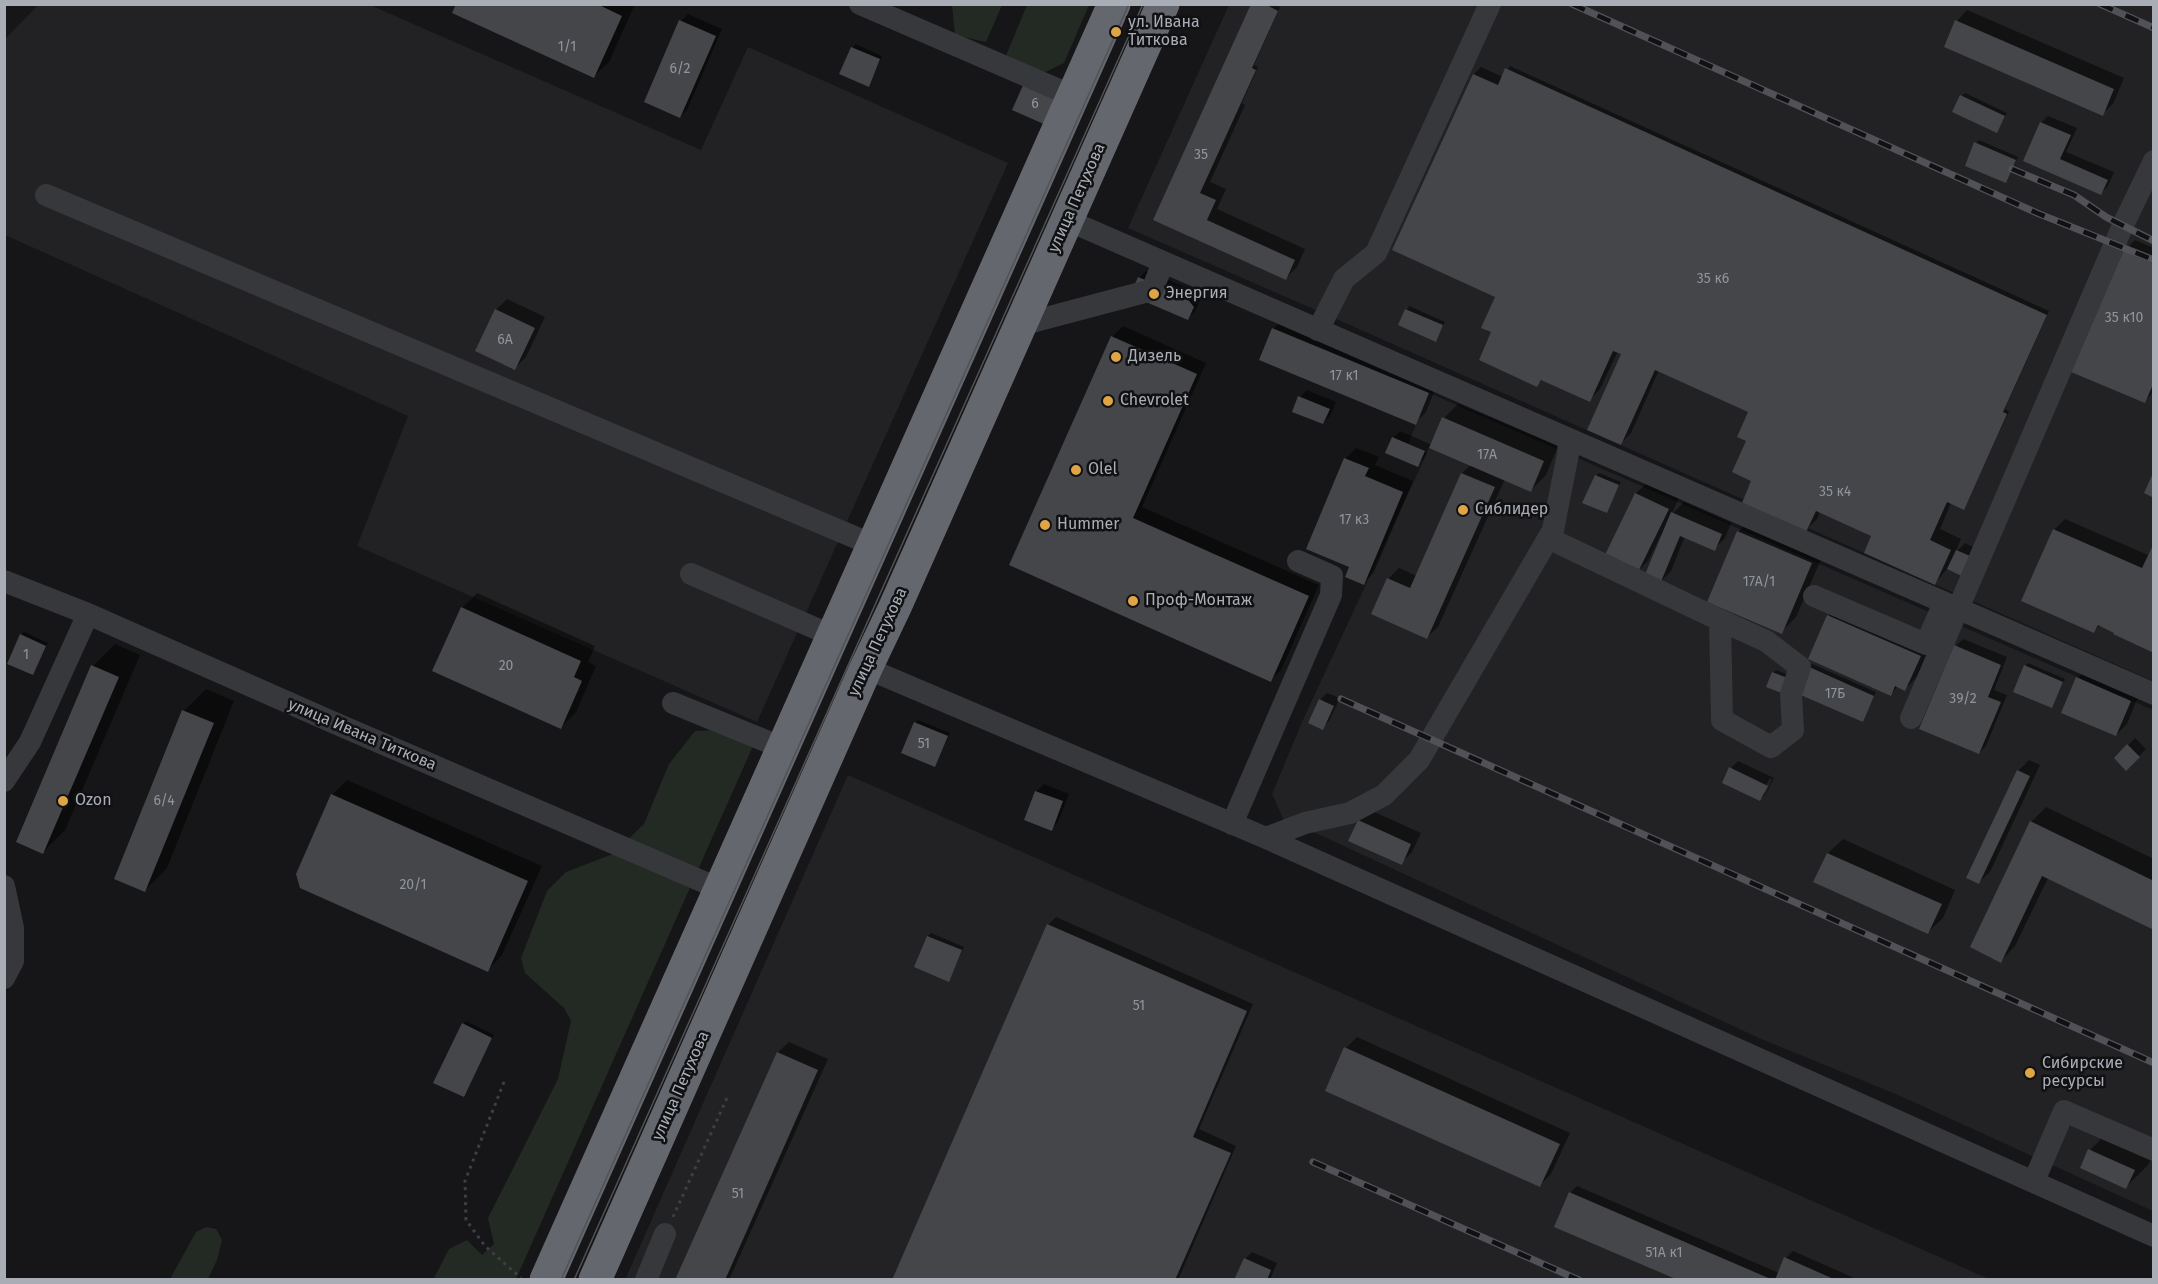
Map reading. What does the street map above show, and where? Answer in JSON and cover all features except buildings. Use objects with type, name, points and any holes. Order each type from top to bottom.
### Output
[{"type":"highway","points":[[546,1280],[1114,4]]},
{"type":"highway","name":"улица Петухова","points":[[595,1280],[1067,220],[1159,6]]},
{"type":"street","points":[[860,4],[1073,96]]},
{"type":"street","points":[[1318,330],[1344,279],[1376,253],[1490,4]]},
{"type":"street","points":[[1911,718],[1952,606],[2154,161]]},
{"type":"street","points":[[46,195],[873,545]]},
{"type":"street","points":[[1067,220],[2154,694]]},
{"type":"street","points":[[1020,325],[1152,290],[1163,263]]},
{"type":"street","points":[[1266,838],[1305,823],[1350,813],[1384,795],[1419,760],[1552,530],[1569,439]]},
{"type":"street","points":[[1548,538],[1766,641],[1800,667],[1791,694],[1793,730],[1771,747],[1722,720],[1720,621]]},
{"type":"street","points":[[1232,824],[1331,595],[1332,576],[1298,561]]},
{"type":"street","points":[[691,574],[833,636]]},
{"type":"street","name":"улица Ивана Титкова","points":[[4,581],[88,614],[352,731],[720,889]]},
{"type":"street","points":[[1814,596],[1926,644],[1952,606]]},
{"type":"street","points":[[4,781],[30,742],[88,614]]},
{"type":"street","points":[[866,668],[1266,838],[2154,1236]]},
{"type":"street","points":[[673,703],[783,748]]},
{"type":"street","points":[[4,886],[13,928],[13,961],[4,978]]},
{"type":"street","points":[[2034,1181],[2064,1111],[2154,1150]]},
{"type":"street","points":[[646,1280],[665,1234]]},
{"type":"path","points":[[504,1082],[465,1181],[466,1220],[485,1246],[523,1280]]},
{"type":"path","points":[[665,1234],[727,1098]]},
{"type":"shaded area","points":[[38,5],[370,5],[701,150],[748,47],[1008,163],[757,722],[357,546],[408,416],[5,235],[5,39]]},
{"type":"shaded area","points":[[952,5],[1002,5],[986,42],[955,35]]},
{"type":"shaded area","points":[[1027,5],[1089,5],[1064,63],[1035,77],[1003,63]]},
{"type":"shaded area","points":[[1229,5],[2153,5],[2153,681],[1128,228]]},
{"type":"shaded area","points":[[1429,393],[2153,710],[2153,1211],[1898,1095],[1759,1038],[1309,830],[1284,821],[1272,794],[1302,722],[1427,453],[1408,444]]},
{"type":"shaded area","points":[[761,728],[516,1279],[433,1280],[449,1249],[467,1240],[482,1255],[494,1244],[488,1218],[558,1079],[571,1021],[564,1008],[525,973],[521,958],[547,891],[566,872],[613,854],[644,824],[669,764],[695,731]]},
{"type":"shaded area","points":[[848,775],[1989,1279],[625,1280]]},
{"type":"shaded area","points":[[206,1227],[216,1229],[222,1240],[217,1260],[208,1279],[170,1279],[196,1232]]},
{"type":"tram line","points":[[561,1280],[1129,4]]},
{"type":"tram line","points":[[574,1280],[1143,4]]},
{"type":"railway","points":[[1572,4],[2037,213],[2154,260]]},
{"type":"railway","points":[[2100,4],[2154,28]]},
{"type":"railway","points":[[2012,169],[2074,195],[2106,217],[2154,241]]},
{"type":"railway","points":[[1341,699],[2154,1063]]},
{"type":"railway","points":[[1313,1162],[1579,1280]]},
{"type":"place","name":"ул. Ивана Титкова","points":[[1116,32]]},
{"type":"place","name":"Энергия","points":[[1154,294]]},
{"type":"place","name":"Дизель","points":[[1116,357]]},
{"type":"place","name":"Chevrolet","points":[[1108,401]]},
{"type":"place","name":"Olel","points":[[1076,470]]},
{"type":"place","name":"Сиблидер","points":[[1463,510]]},
{"type":"place","name":"Hummer","points":[[1045,525]]},
{"type":"place","name":"Проф-Монтаж","points":[[1133,601]]},
{"type":"place","name":"Ozon","points":[[63,801]]},
{"type":"place","name":"Сибирские ресурсы","points":[[2030,1073]]}]
